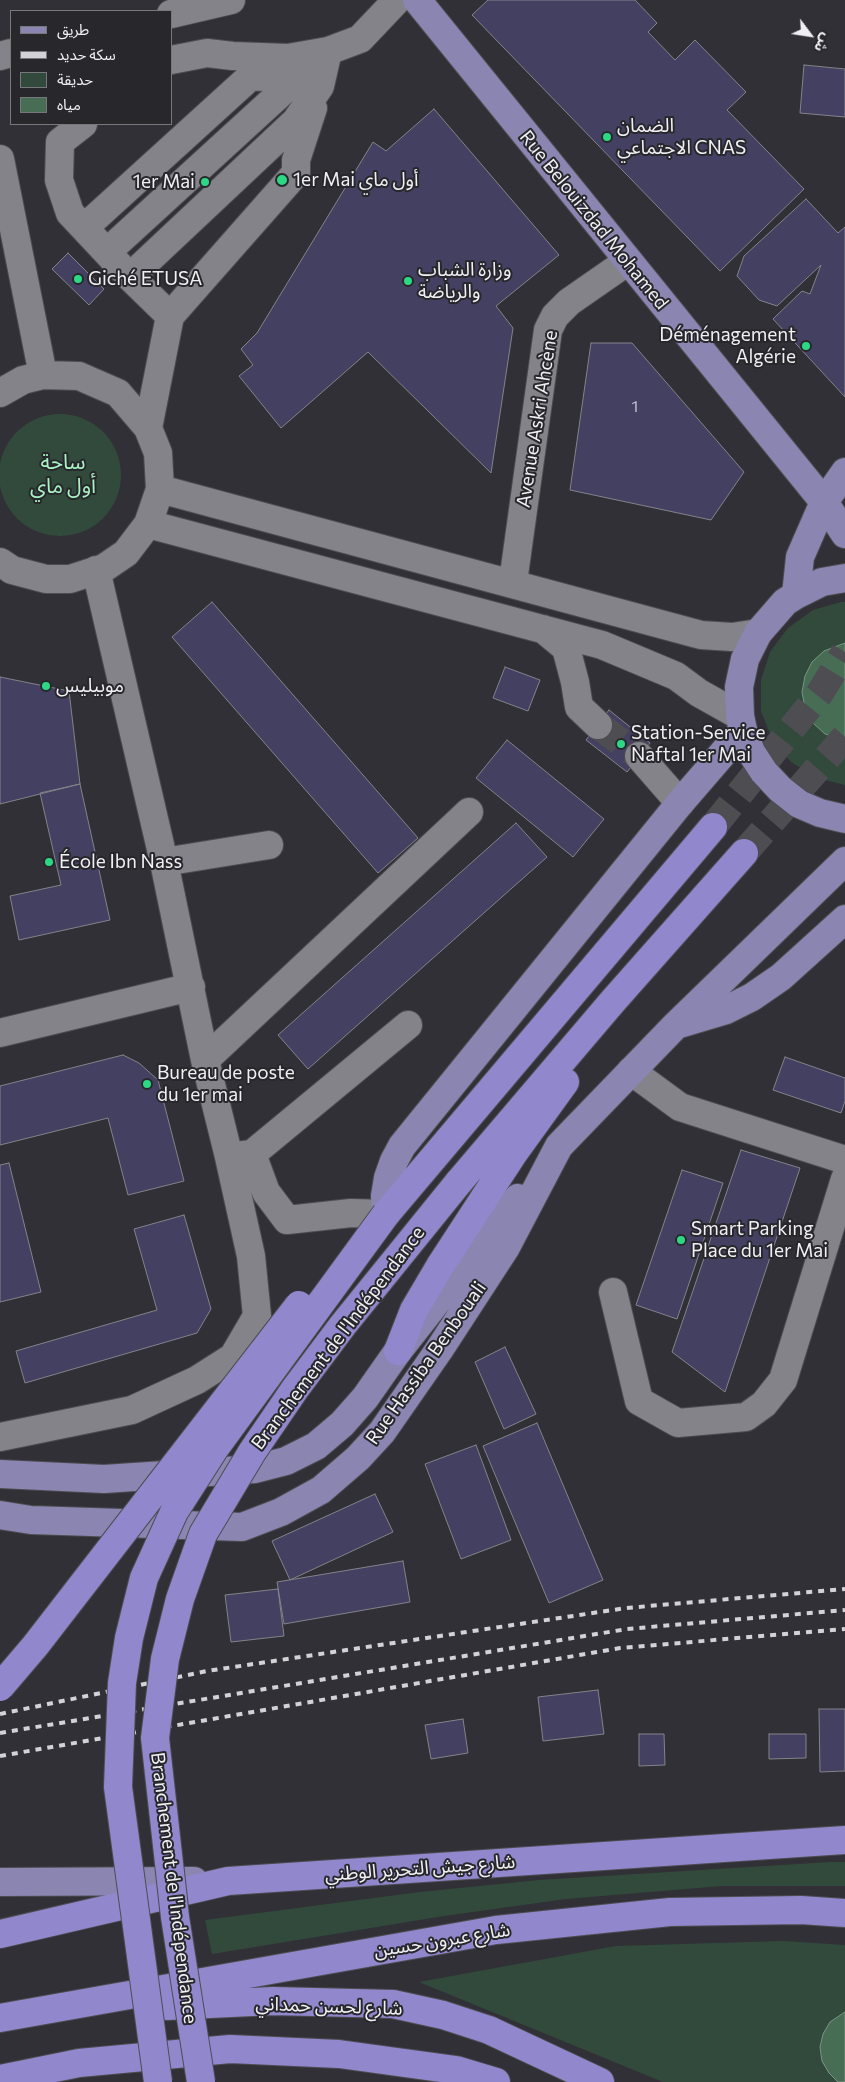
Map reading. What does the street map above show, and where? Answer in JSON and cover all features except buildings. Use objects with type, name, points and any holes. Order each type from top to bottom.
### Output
[{"type":"highway","points":[[0,1687],[35,1646],[226,1397],[336,1260],[386,1214],[713,827]]},
{"type":"highway","points":[[398,1351],[414,1310],[436,1272],[512,1154],[554,1099],[581,1058],[613,1001],[744,853]]},
{"type":"highway","name":"Branchement de l'Indépendance","points":[[201,2082],[176,1917],[155,1738],[165,1659],[180,1600],[203,1534],[252,1452],[295,1389],[343,1325],[458,1182],[613,1001]]},
{"type":"highway","name":"Branchement de l'Indépendance","points":[[158,2082],[118,1787],[122,1683],[129,1638],[144,1578],[174,1512],[216,1448],[386,1214]]},
{"type":"highway","name":"شارع جيش التحرير الوطني","points":[[0,1934],[228,1881],[845,1840]]},
{"type":"highway","name":"شارع عبرون حسين","points":[[43,2010],[496,1930],[670,1912],[801,1910],[845,1913]]},
{"type":"highway","name":"شارع لحسن حمداني","points":[[43,2010],[273,2001],[392,2004],[443,2015],[489,2030],[600,2082]]},
{"type":"highway","points":[[0,2018],[43,2010]]},
{"type":"highway","points":[[0,2079],[79,2063],[230,2048],[339,2054],[456,2070],[496,2082]]},
{"type":"main road","name":"Rue Belouizdad Mohamed","points":[[417,0],[824,502],[845,534]]},
{"type":"main road","points":[[796,595],[800,557],[824,502],[845,472]]},
{"type":"main road","points":[[845,578],[822,582],[785,602],[758,633],[745,659],[739,687],[741,723],[752,752],[764,772],[780,789],[799,804],[820,814],[845,819]]},
{"type":"main road","points":[[386,1214],[385,1196],[388,1178],[402,1146],[680,803],[741,723]]},
{"type":"main road","name":"Rue Hassiba Benbouali","points":[[0,1474],[104,1479],[255,1469],[286,1461],[316,1446],[342,1424],[365,1398],[398,1351],[559,1146],[676,1025],[845,861]]},
{"type":"main road","points":[[676,1025],[726,1010],[752,997],[781,977],[845,919]]},
{"type":"main road","name":"Rue Hassiba Benbouali","points":[[0,1515],[31,1520],[242,1527],[281,1512],[321,1490],[358,1458],[382,1432],[424,1372],[506,1247],[559,1146]]},
{"type":"main road","points":[[0,1882],[228,1881]]},
{"type":"street","points":[[172,14],[231,0]]},
{"type":"street","points":[[85,227],[250,77],[276,76],[303,60],[360,40],[397,0]]},
{"type":"street","points":[[172,60],[207,53],[288,58],[328,51]]},
{"type":"street","points":[[148,428],[170,316],[296,173],[296,160],[320,86],[328,51]]},
{"type":"street","points":[[107,252],[328,51]]},
{"type":"street","points":[[130,277],[296,121],[320,86]]},
{"type":"street","points":[[82,125],[60,142],[59,180],[70,213],[130,277],[170,316]]},
{"type":"street","points":[[0,159],[43,375]]},
{"type":"street","name":"Avenue Askri Ahcène","points":[[513,582],[548,330],[555,316],[570,302],[628,262]]},
{"type":"street","points":[[0,393],[23,380],[43,375],[79,376],[118,393],[148,428],[158,453],[160,489],[148,524],[126,553],[104,568],[70,579],[46,579],[12,570],[0,562]]},
{"type":"street","points":[[160,489],[513,582],[701,634],[732,637],[758,633]]},
{"type":"street","points":[[148,524],[602,644],[662,669],[741,723]]},
{"type":"street","points":[[96,570],[164,862],[205,1060],[220,1117],[241,1156],[286,1220],[351,1213],[386,1214]]},
{"type":"street","points":[[540,627],[566,648],[579,707],[598,725]]},
{"type":"street","points":[[639,756],[680,803]]},
{"type":"street","points":[[205,1060],[469,812]]},
{"type":"street","points":[[164,862],[269,845]]},
{"type":"street","points":[[0,1033],[191,987]]},
{"type":"street","points":[[241,1156],[408,1025]]},
{"type":"street","points":[[631,1071],[680,1107],[845,1160]]},
{"type":"street","points":[[0,1436],[132,1410],[197,1380],[233,1357],[257,1316],[241,1156]]},
{"type":"street","points":[[613,1292],[639,1401],[678,1422],[746,1417],[764,1404],[783,1380],[845,1179]]},
{"type":"green space","points":[[60,414],[83,418],[103,432],[117,452],[121,475],[117,498],[103,518],[83,532],[60,536],[37,532],[17,518],[3,498],[-1,475],[3,452],[17,432],[37,418]]},
{"type":"green space","points":[[845,602],[845,785],[817,778],[791,762],[772,739],[761,711],[761,680],[770,652],[788,628],[813,610]]},
{"type":"green space","points":[[845,1862],[845,1886],[722,1886],[566,1899],[444,1916],[212,1954],[205,1920],[420,1892],[539,1880]]},
{"type":"green space","points":[[784,1941],[845,1945],[845,2082],[663,2082],[419,1982],[616,1946]]},
{"type":"water","points":[[845,643],[845,741],[825,734],[813,723],[805,708],[802,692],[805,676],[812,662],[824,651]]},
{"type":"water","points":[[845,2012],[845,2082],[838,2082],[829,2073],[822,2061],[820,2047],[823,2034],[830,2022]]},
{"type":"tunnel","points":[[713,827],[820,693],[845,652]]},
{"type":"tunnel","points":[[598,725],[639,756]]},
{"type":"tunnel","points":[[744,853],[845,737]]},
{"type":"railway","points":[[0,1714],[207,1671],[626,1608],[845,1589]]},
{"type":"railway","points":[[0,1733],[627,1629],[845,1610]]},
{"type":"railway","points":[[0,1756],[620,1648],[845,1629]]},
{"type":"place","name":"الضمان الاجتماعي CNAS","points":[[607,137]]},
{"type":"place","name":"1er Mai أول ماي","points":[[282,180]]},
{"type":"place","name":"1er Mai","points":[[205,182]]},
{"type":"place","name":"Giché ETUSA","points":[[78,279]]},
{"type":"place","name":"وزارة الشباب والرياضة","points":[[408,281]]},
{"type":"place","name":"Déménagement Algérie","points":[[806,346]]},
{"type":"place","name":"موبيليس","points":[[46,686]]},
{"type":"place","name":"Station-Service Naftal 1er Mai","points":[[621,744]]},
{"type":"place","name":"École Ibn Nass","points":[[49,862]]},
{"type":"place","name":"Bureau de poste du 1er mai","points":[[147,1084]]},
{"type":"place","name":"Smart Parking Place du 1er Mai","points":[[681,1240]]},
{"type":"district","name":"ساحة أول ماي","points":[[63,474]]}]
